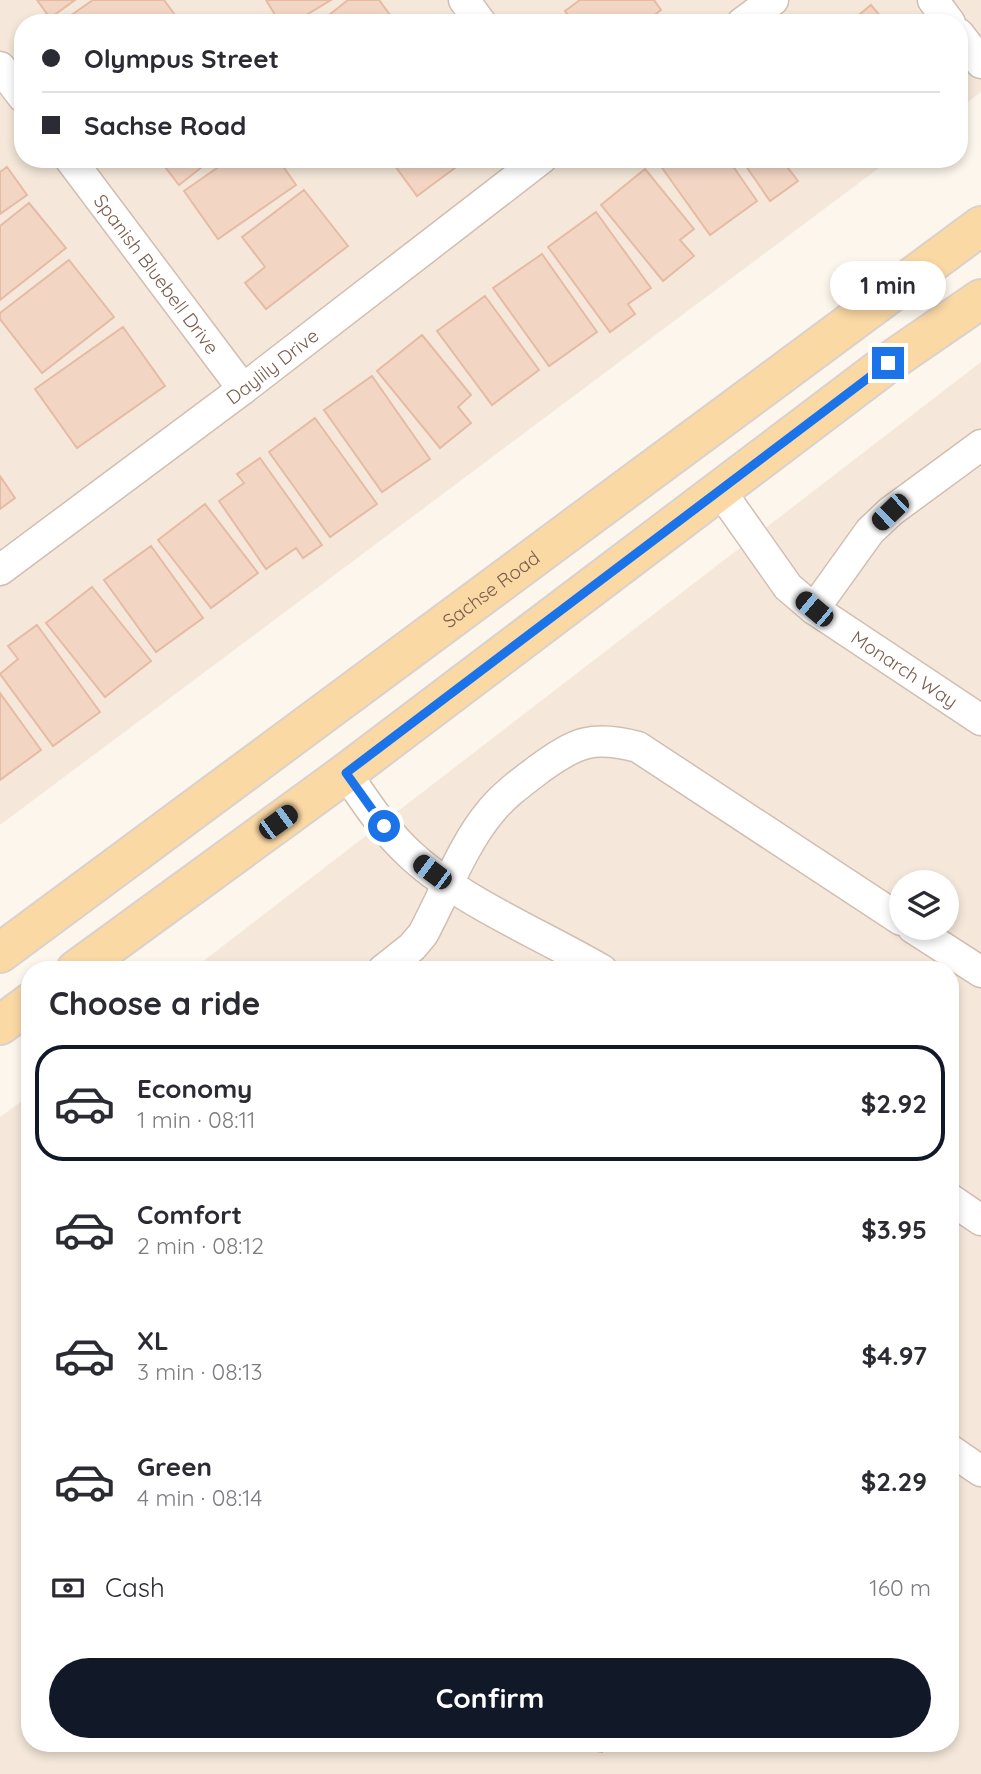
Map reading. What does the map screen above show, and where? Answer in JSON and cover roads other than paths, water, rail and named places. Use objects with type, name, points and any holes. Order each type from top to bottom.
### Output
[{"type":"main road","name":"Sachse Road","points":[[0,953],[981,226]]},
{"type":"main road","points":[[88,961],[346,773],[721,492],[851,391],[981,299]]},
{"type":"main road","points":[[0,1024],[21,1009]]},
{"type":"street","points":[[754,14],[773,0]]},
{"type":"street","points":[[968,46],[981,64]]},
{"type":"street","points":[[0,67],[14,85]]},
{"type":"street","name":"Spanish Bluebell Drive","points":[[77,168],[243,389]]},
{"type":"street","name":"Daylily Drive","points":[[0,570],[243,389],[529,168]]},
{"type":"street","points":[[814,609],[870,531],[890,512],[981,445]]},
{"type":"street","name":"Monarch Way","points":[[721,492],[775,572],[814,609],[981,720]]},
{"type":"street","points":[[394,961],[423,934],[478,830],[506,795],[559,754],[578,744],[597,739],[638,747],[889,911]]},
{"type":"street","points":[[346,773],[395,840],[449,885],[586,961]]},
{"type":"street","points":[[932,940],[981,972]]},
{"type":"street","points":[[959,1205],[981,1220]]},
{"type":"street","points":[[959,1456],[981,1471]]}]
